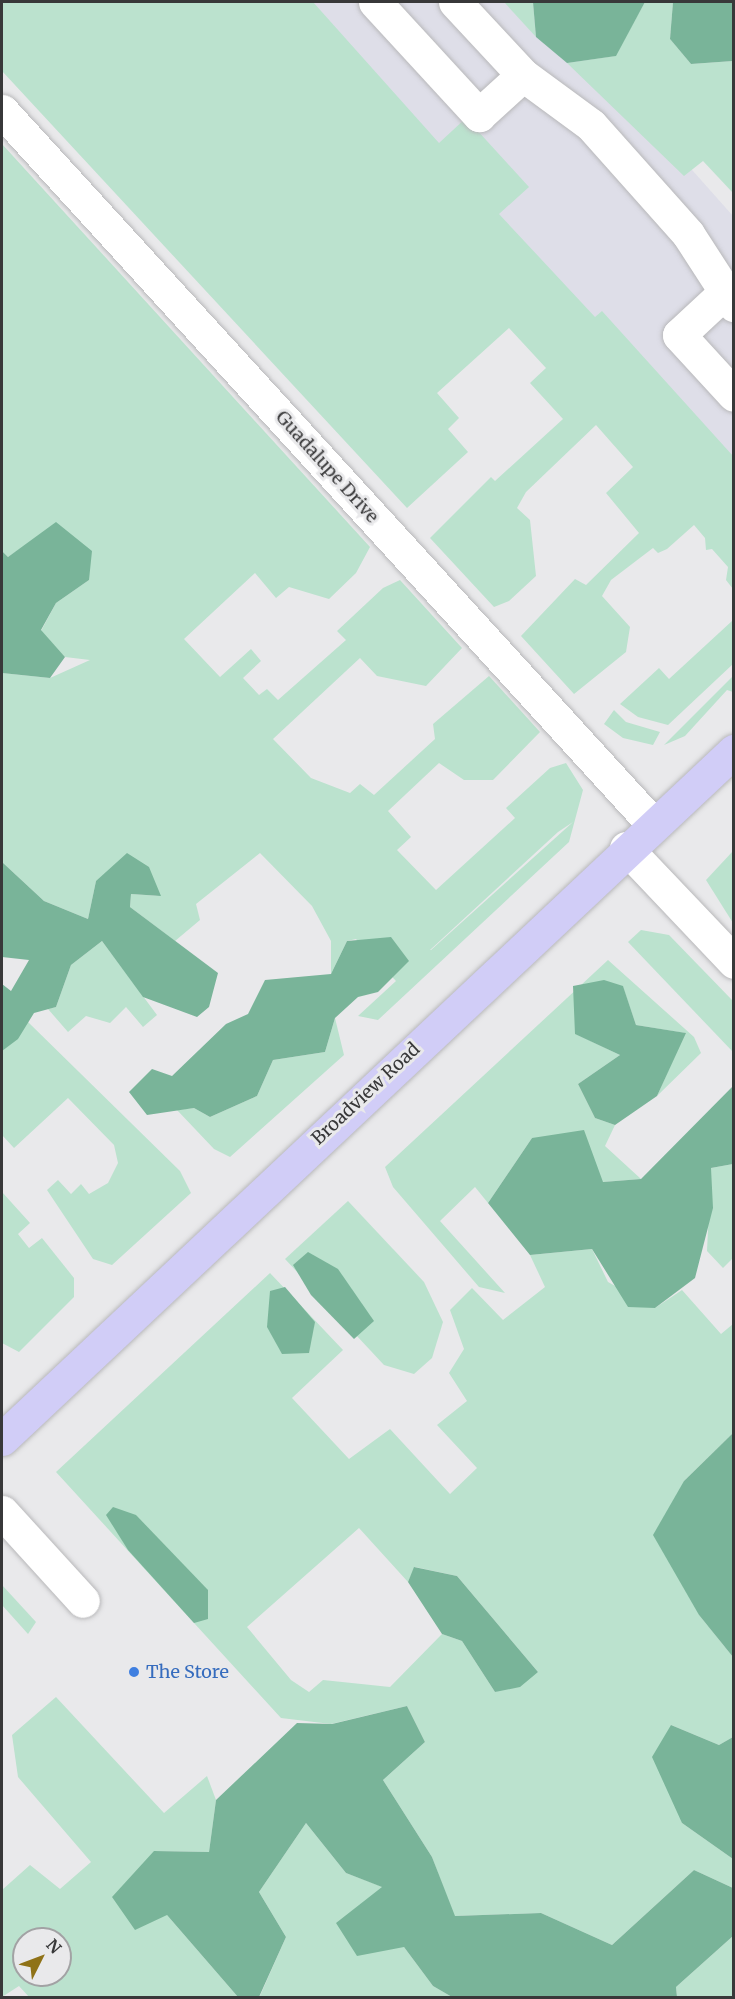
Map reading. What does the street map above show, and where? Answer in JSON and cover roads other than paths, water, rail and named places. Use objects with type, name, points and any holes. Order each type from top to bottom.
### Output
[{"type":"main road","name":"Broadview Road","points":[[2,1439],[652,823],[734,751]]},
{"type":"street","points":[[375,2],[479,115],[523,75]]},
{"type":"street","points":[[455,2],[523,75],[591,125],[688,234],[728,299],[679,335],[734,395]]},
{"type":"street","name":"Guadalupe Drive","points":[[2,111],[652,823]]},
{"type":"street","points":[[626,848],[734,962]]},
{"type":"street","points":[[2,1512],[83,1601]]},
{"type":"place","name":"The Store","points":[[134,1672]]}]
